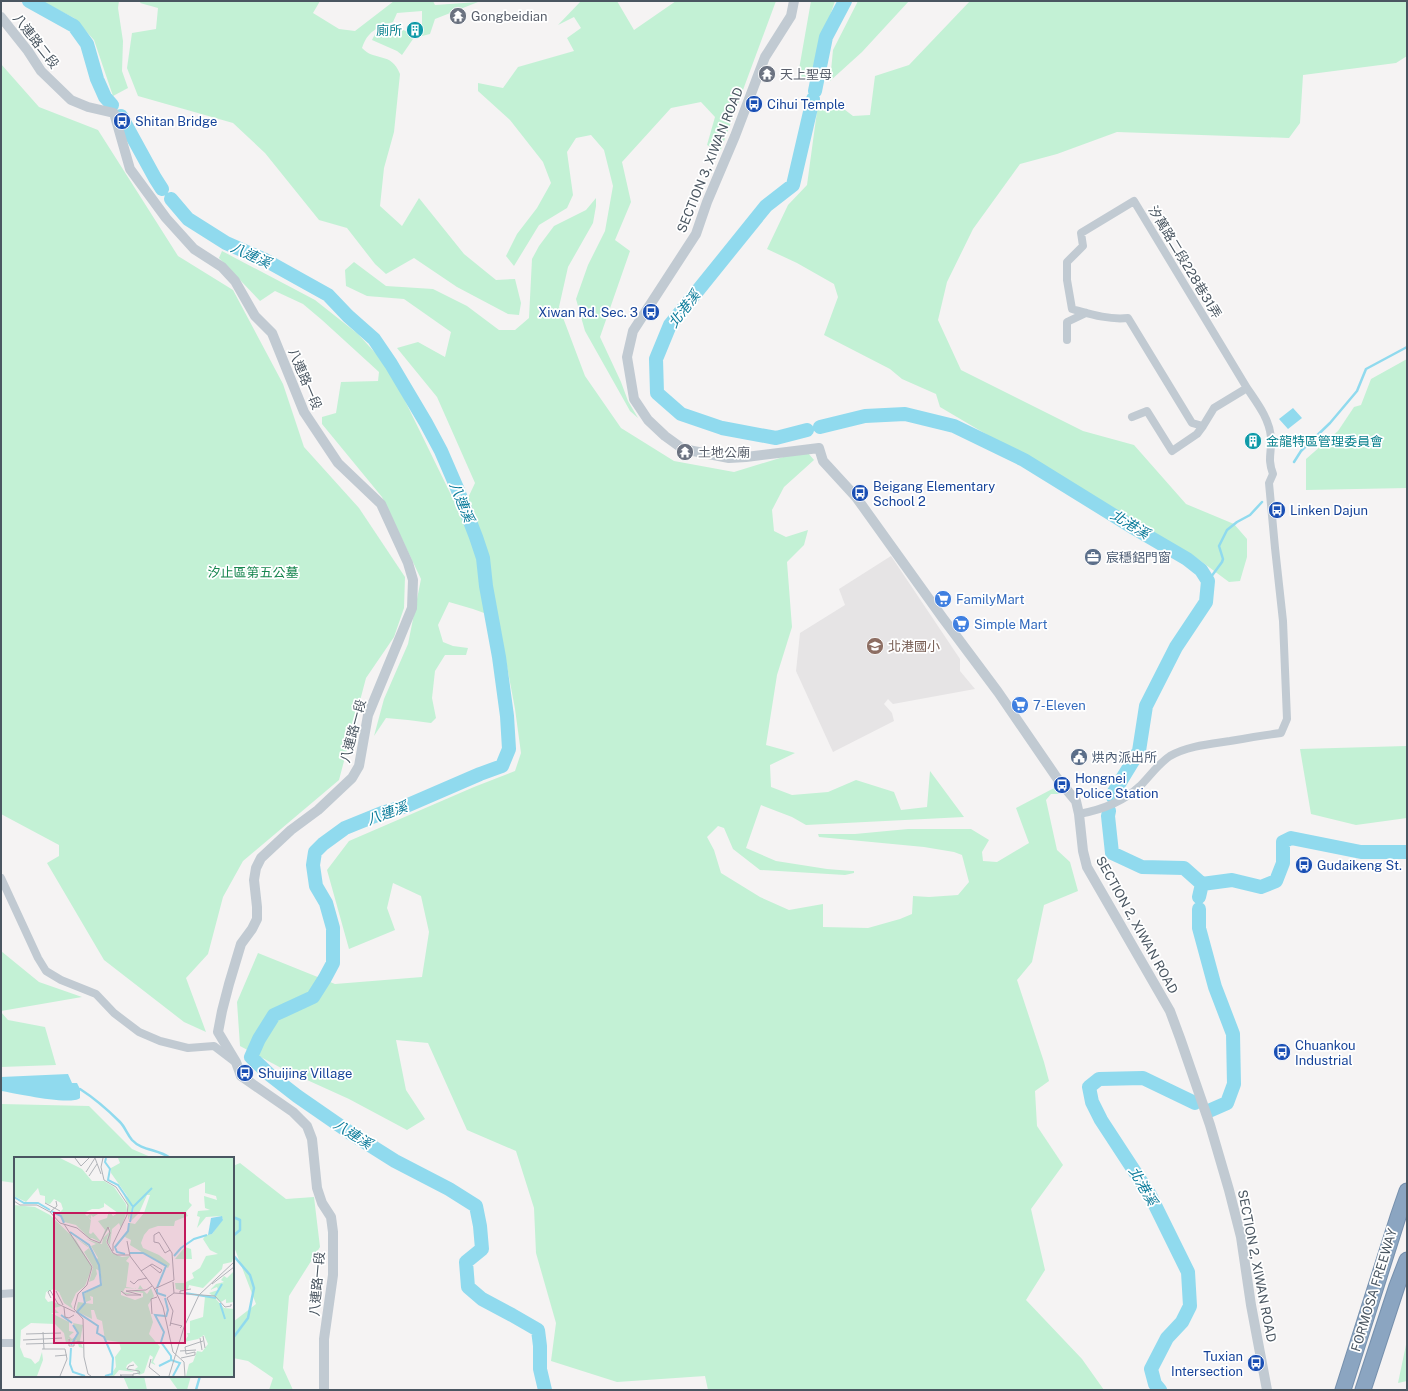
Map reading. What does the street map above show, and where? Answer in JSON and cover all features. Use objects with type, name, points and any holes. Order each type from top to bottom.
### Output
[{"type":"highway","name":"FORMOSA FREEWAY","points":[[1343,1390],[1407,1191]]},
{"type":"highway","name":"FORMOSA FREEWAY","points":[[1364,1390],[1397,1286],[1407,1260]]},
{"type":"street","name":"SECTION 3, XIWAN ROAD","points":[[794,1],[791,16],[765,57],[735,136],[707,202],[696,234],[633,331],[626,357],[634,399],[648,420],[665,436],[683,449],[729,458],[819,448]]},
{"type":"street","name":"八連路二段","points":[[1,17],[28,51],[41,71],[71,100],[88,107],[114,113]]},
{"type":"street","name":"八連路一段","points":[[114,113],[130,169],[166,218],[194,249],[222,267],[235,281],[255,316],[272,333],[304,412],[338,463],[381,504],[408,564],[413,580],[412,608],[368,715],[359,766],[352,778],[318,810],[291,830],[261,858],[256,868],[254,880],[257,920],[241,944],[227,991],[218,1032],[236,1062],[241,1076],[293,1112],[307,1126],[312,1139],[317,1188],[322,1203],[331,1217],[333,1232],[333,1274],[324,1339],[324,1390]]},
{"type":"street","name":"汐萬路二段228巷31弄","points":[[1079,814],[1096,811],[1122,800],[1140,787],[1160,763],[1172,755],[1191,748],[1209,744],[1281,733],[1287,720],[1283,621],[1269,483],[1273,474],[1269,464],[1271,439],[1268,423],[1134,202],[1082,233],[1083,246],[1067,262],[1067,280],[1072,309],[1093,316],[1128,318],[1192,423],[1203,426]]},
{"type":"street","points":[[1067,340],[1067,322],[1086,313]]},
{"type":"street","points":[[1132,418],[1147,411],[1172,451],[1197,434],[1214,408],[1247,388]]},
{"type":"street","name":"SECTION 2, XIWAN ROAD","points":[[819,448],[823,461],[856,496],[1076,801],[1083,851],[1087,867],[1170,1011],[1210,1125],[1230,1190],[1241,1237],[1251,1305],[1267,1390]]},
{"type":"street","points":[[1,878],[38,958],[46,971],[61,980],[96,994],[114,1013],[139,1032],[160,1041],[188,1048],[214,1046],[236,1062]]},
{"type":"street","points":[[1,1294],[14,1293]]},
{"type":"street","points":[[1,1343],[14,1343]]},
{"type":"shaded area","name":"北港國小","points":[[891,556],[960,659],[960,671],[975,689],[893,704],[888,699],[884,704],[892,713],[894,721],[833,752],[796,671],[800,633],[845,605],[839,589]]},
{"type":"green space","points":[[41,1],[119,1],[118,8],[123,41],[122,71],[128,88],[113,96],[94,40],[74,18]]},
{"type":"green space","points":[[141,1],[320,1],[313,13],[339,29],[355,31],[394,1],[433,1],[435,5],[478,2],[435,19],[430,34],[422,36],[422,11],[397,13],[393,22],[373,31],[364,42],[362,48],[372,55],[392,62],[400,74],[394,132],[384,168],[380,206],[402,226],[419,198],[464,254],[496,280],[515,279],[521,303],[519,315],[508,314],[457,287],[414,258],[386,274],[375,264],[347,228],[319,220],[265,153],[233,123],[138,96],[127,68],[132,33],[156,29],[158,8],[140,3]]},
{"type":"green space","points":[[581,1],[617,1],[634,30],[676,1],[776,1],[720,152],[707,145],[715,117],[701,102],[671,108],[622,162],[631,202],[615,240],[630,251],[600,337],[621,382],[628,401],[638,418],[630,411],[585,331],[576,299],[588,265],[605,231],[613,186],[604,150],[591,135],[576,138],[567,152],[573,195],[567,208],[539,225],[514,266],[506,256],[517,234],[537,208],[551,183],[543,162],[510,120],[478,91],[478,83],[503,88],[518,67],[574,51],[567,38],[581,28],[574,17],[558,25]]},
{"type":"green space","points":[[811,1],[835,1],[808,81],[798,75]]},
{"type":"green space","points":[[858,1],[909,1],[862,52],[830,81],[833,50]]},
{"type":"green space","points":[[970,1],[1407,1],[1407,56],[1396,63],[1303,75],[1300,123],[1289,138],[1117,132],[1057,154],[1020,164],[973,229],[947,282],[938,320],[961,370],[1083,431],[1134,445],[1186,504],[1234,524],[1247,539],[1247,557],[1240,581],[1229,582],[1198,559],[940,407],[936,394],[902,379],[890,369],[824,335],[838,297],[834,284],[797,263],[767,249],[788,205],[807,185],[818,104],[836,103],[853,116],[870,115],[875,76],[909,65]]},
{"type":"green space","points":[[391,28],[404,30],[409,33],[413,39],[402,55],[397,51],[372,40],[376,32]]},
{"type":"green space","name":"汐止區第五公墓","points":[[1,64],[39,107],[98,130],[178,256],[233,290],[283,384],[304,447],[359,508],[405,577],[404,608],[394,637],[366,678],[339,780],[243,861],[223,897],[208,954],[186,978],[206,1032],[184,1022],[104,960],[47,863],[59,856],[59,845],[1,814]]},
{"type":"green space","points":[[596,198],[593,223],[568,267],[559,307],[585,376],[621,428],[674,461],[734,472],[793,454],[808,453],[814,460],[784,487],[772,510],[774,531],[786,537],[808,530],[804,545],[787,562],[792,627],[777,675],[766,745],[795,753],[770,765],[771,787],[792,795],[828,792],[856,780],[894,792],[901,810],[927,807],[930,771],[964,817],[806,825],[792,817],[761,805],[746,848],[776,861],[827,869],[854,871],[854,873],[845,875],[760,870],[733,849],[724,828],[718,826],[707,837],[714,850],[721,873],[760,897],[789,910],[823,904],[823,927],[868,928],[912,914],[913,896],[929,897],[958,895],[969,882],[962,855],[954,852],[924,847],[819,837],[818,834],[855,834],[908,829],[971,829],[989,840],[982,852],[983,861],[997,862],[1029,843],[1016,808],[1056,787],[1059,794],[1051,794],[1046,800],[1057,850],[1070,862],[1078,891],[1044,905],[1032,962],[1017,980],[1049,1081],[1035,1091],[1037,1126],[1063,1165],[1031,1209],[1045,1270],[1026,1300],[1082,1359],[1104,1390],[708,1390],[705,1376],[617,1382],[551,1361],[556,1323],[536,1253],[534,1208],[516,1151],[467,1130],[428,1043],[396,1040],[406,1090],[425,1119],[407,1130],[349,1099],[285,1070],[240,1046],[237,1002],[258,953],[335,984],[422,977],[429,932],[421,896],[393,883],[387,908],[395,930],[349,949],[327,870],[349,841],[515,771],[521,753],[515,709],[498,618],[449,602],[438,625],[443,642],[453,646],[468,648],[466,655],[445,655],[435,671],[432,698],[436,718],[431,723],[386,718],[374,736],[384,699],[408,644],[421,579],[382,497],[322,424],[322,417],[336,413],[341,382],[378,381],[379,372],[303,304],[275,291],[260,301],[219,258],[222,251],[315,300],[358,334],[389,368],[455,503],[467,500],[475,483],[437,397],[397,348],[418,342],[445,357],[451,332],[404,299],[367,296],[346,286],[345,270],[354,262],[386,286],[433,289],[467,306],[499,330],[515,330],[529,318],[532,259],[539,246],[554,226],[586,210]]},
{"type":"green space","points":[[1407,359],[1407,488],[1306,490],[1306,459],[1338,431],[1354,407],[1361,405],[1371,379]]},
{"type":"green space","points":[[1407,738],[1407,818],[1356,825],[1311,814],[1300,749],[1406,746]]},
{"type":"green space","points":[[1,951],[39,982],[82,997],[1,1011]]},
{"type":"green space","points":[[1,1012],[8,1020],[45,1027],[56,1065],[1,1067]]},
{"type":"green space","points":[[1,1104],[89,1106],[132,1149],[151,1157],[14,1157],[14,1183],[1,1181]]},
{"type":"green space","points":[[240,1163],[286,1199],[314,1197],[320,1247],[289,1296],[283,1368],[293,1390],[269,1390],[273,1378],[248,1361],[234,1358],[234,1321],[256,1304],[234,1247],[234,1166]]},
{"type":"green space","points":[[1407,1340],[1407,1381],[1398,1383]]},
{"type":"green space","points":[[123,1377],[144,1377],[147,1390],[129,1390]]},
{"type":"green space","points":[[169,1377],[191,1377],[187,1390],[178,1390]]},
{"type":"water","points":[[1293,408],[1302,418],[1288,429],[1279,419]]},
{"type":"water","points":[[68,1074],[72,1083],[77,1083],[80,1089],[80,1098],[65,1101],[1,1091],[1,1077]]},
{"type":"waterway","name":"八連溪","points":[[29,1],[74,26],[87,44],[97,79],[105,97],[112,105]]},
{"type":"waterway","name":"北港溪","points":[[815,91],[826,37],[845,1]]},
{"type":"waterway","name":"北港溪","points":[[807,430],[776,438],[722,428],[681,414],[657,393],[656,359],[670,325],[766,206],[793,185],[813,99]]},
{"type":"waterway","name":"八連溪","points":[[121,116],[162,189]]},
{"type":"waterway","name":"八連溪","points":[[171,199],[188,219],[226,243],[265,260],[328,295],[348,316],[374,339],[391,364],[441,451],[457,488],[483,558],[486,586],[499,657],[507,716],[509,749],[502,766],[406,806],[382,813],[345,828],[323,844],[315,852],[313,865],[316,886],[326,903],[333,928],[333,963],[313,997],[274,1015],[259,1039],[251,1057],[270,1075],[297,1096],[349,1132],[395,1161],[449,1189],[476,1206],[482,1249],[466,1262],[468,1287],[482,1299],[538,1330],[540,1369],[545,1390]]},
{"type":"waterway","points":[[1294,462],[1301,451],[1330,423],[1357,391],[1366,369],[1407,347]]},
{"type":"waterway","name":"北港溪","points":[[820,427],[865,416],[905,414],[954,426],[1024,460],[1187,559],[1201,570],[1208,581],[1206,602],[1176,647],[1146,706],[1139,751],[1114,792],[1113,797]]},
{"type":"waterway","points":[[1208,581],[1222,562],[1223,559],[1219,546],[1227,530],[1237,522],[1250,515],[1262,502]]},
{"type":"waterway","name":"北港溪","points":[[1109,811],[1108,816],[1112,853],[1142,867],[1184,868],[1202,884],[1199,897]]},
{"type":"waterway","points":[[1202,884],[1232,880],[1261,887],[1276,881],[1283,863],[1283,842],[1291,838],[1361,852],[1407,852]]},
{"type":"waterway","name":"北港溪","points":[[1199,909],[1199,928],[1215,987],[1233,1034],[1234,1084],[1227,1103],[1211,1110]]},
{"type":"waterway","name":"北港溪","points":[[1160,1390],[1155,1384],[1151,1369],[1167,1338],[1182,1322],[1190,1306],[1188,1272],[1150,1195],[1101,1120],[1092,1102],[1089,1087],[1099,1079],[1143,1078],[1195,1103]]},
{"type":"waterway","points":[[80,1089],[96,1100],[122,1124],[136,1144],[169,1157]]},
{"type":"waterway","points":[[234,1217],[240,1220],[240,1230],[234,1235]]},
{"type":"waterway","points":[[234,1256],[250,1275],[254,1288],[248,1318],[234,1337]]},
{"type":"waterway","points":[[196,1390],[200,1377]]},
{"type":"place","name":"Gongbeidian","points":[[458,16]]},
{"type":"place","name":"廁所","points":[[415,30]]},
{"type":"place","name":"天上聖母","points":[[767,74]]},
{"type":"place","name":"Cihui Temple","points":[[754,104]]},
{"type":"place","name":"Shitan Bridge","points":[[122,121]]},
{"type":"place","name":"Xiwan Rd. Sec. 3","points":[[651,312]]},
{"type":"place","name":"金龍特區管理委員會","points":[[1253,441]]},
{"type":"place","name":"土地公廟","points":[[685,452]]},
{"type":"place","name":"Beigang Elementary School 2","points":[[860,493]]},
{"type":"place","name":"Linken Dajun","points":[[1277,510]]},
{"type":"place","name":"宸穩鋁門窗","points":[[1093,557]]},
{"type":"place","name":"FamilyMart","points":[[943,599]]},
{"type":"place","name":"Simple Mart","points":[[961,624]]},
{"type":"place","name":"北港國小","points":[[875,646]]},
{"type":"place","name":"7-Eleven","points":[[1020,705]]},
{"type":"place","name":"烘內派出所","points":[[1079,757]]},
{"type":"place","name":"Hongnei Police Station","points":[[1062,785]]},
{"type":"place","name":"Gudaikeng St.","points":[[1304,865]]},
{"type":"place","name":"Chuankou Industrial","points":[[1282,1052]]},
{"type":"place","name":"Shuijing Village","points":[[245,1073]]},
{"type":"place","name":"Tuxian Intersection","points":[[1256,1363]]}]
